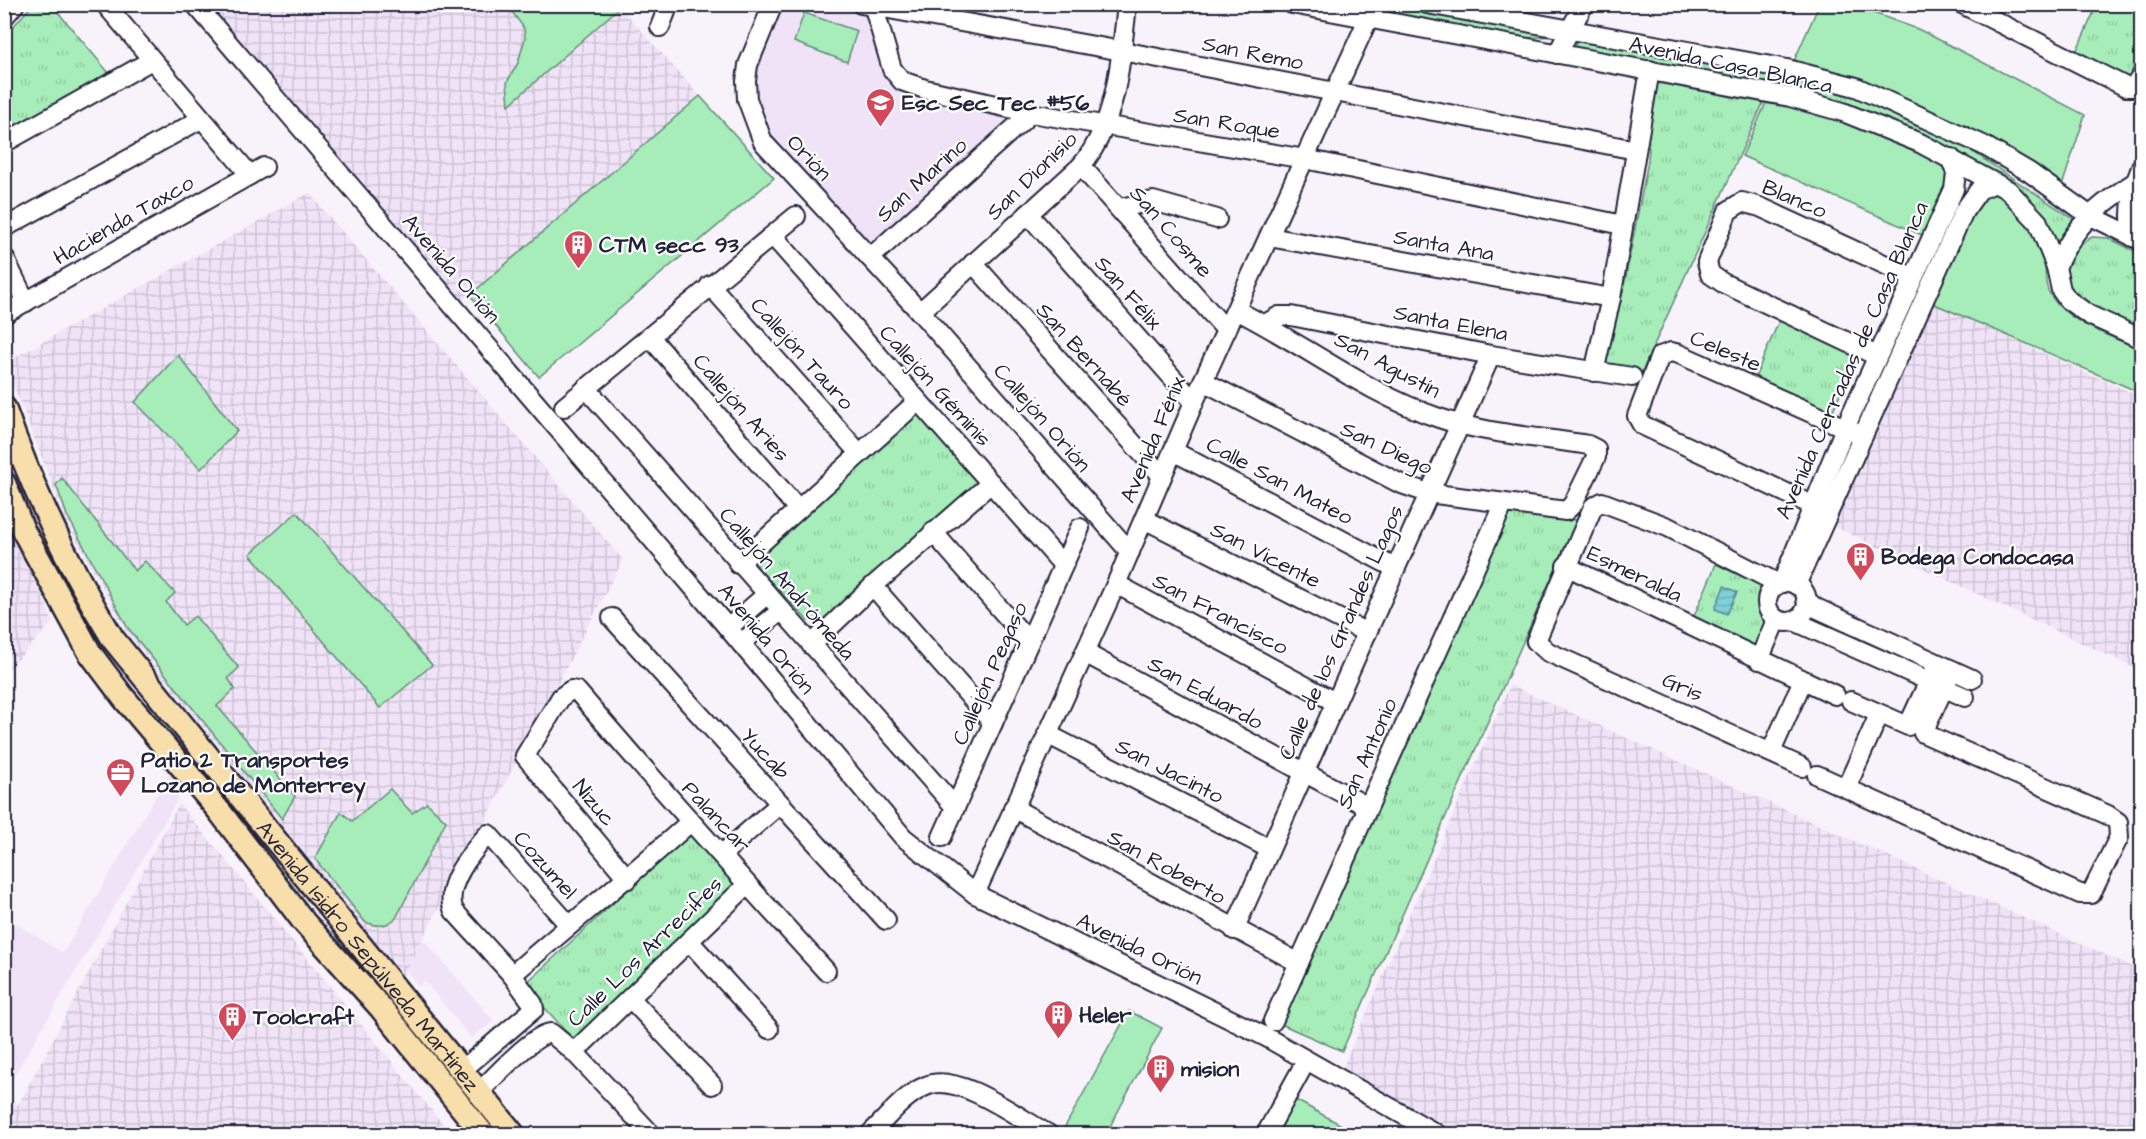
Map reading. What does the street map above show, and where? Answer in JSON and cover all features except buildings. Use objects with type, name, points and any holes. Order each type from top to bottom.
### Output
[{"type":"main road","name":"Avenida Isidro Sepúlveda Martínez","points":[[4,408],[47,520],[85,594],[108,630],[513,1134]]},
{"type":"main road","name":"Avenida Isidro Sepúlveda Martínez","points":[[4,483],[22,530],[90,652],[123,697],[233,829],[304,922],[381,1008],[483,1134]]},
{"type":"main road","points":[[233,829],[243,821],[248,822],[284,850]]},
{"type":"street","points":[[4,17],[15,4]]},
{"type":"street","points":[[4,228],[201,119],[105,4]]},
{"type":"street","name":"Avenida Orión","points":[[195,4],[741,643],[903,837],[941,870],[975,894],[1266,1037],[1437,1134]]},
{"type":"street","points":[[660,27],[669,4]]},
{"type":"street","name":"Orión","points":[[773,4],[748,65],[747,90],[763,142],[920,312]]},
{"type":"street","name":"San Dionisio","points":[[920,312],[1081,166],[1095,149],[1105,126],[1122,51],[1127,4]]},
{"type":"street","name":"Avenida Casa Blanca","points":[[1292,4],[1373,11],[1557,54],[1790,97],[1833,109],[1920,143],[1995,183],[2023,204],[2038,222],[2056,267],[2061,290],[2075,306],[2142,339]]},
{"type":"street","name":"Avenida Casa Blanca","points":[[1427,4],[1787,69],[1856,87],[1983,145],[2029,172],[2089,215],[2137,239]]},
{"type":"street","points":[[1557,54],[1584,4]]},
{"type":"street","points":[[1962,4],[2136,81]]},
{"type":"street","name":"San Remo","points":[[867,6],[1122,51],[1636,150]]},
{"type":"street","name":"San Roque","points":[[867,6],[892,69],[902,81],[925,89],[1031,113],[1305,159],[1623,225]]},
{"type":"street","name":"Avenida Fénix","points":[[975,894],[1116,584],[1203,381],[1373,11]]},
{"type":"street","points":[[4,143],[152,60]]},
{"type":"street","points":[[1594,372],[1611,298],[1650,70]]},
{"type":"street","name":"San Marino","points":[[870,258],[1031,113]]},
{"type":"street","name":"Hacienda Taxco","points":[[4,314],[257,171],[201,119]]},
{"type":"street","name":"Avenida Cerradas de Casa Blanca","points":[[1803,549],[1805,502],[1840,426],[1864,388],[1871,353],[1906,274],[1929,242],[1947,203],[1956,181],[1951,158]]},
{"type":"street","name":"San Cosme","points":[[1081,166],[1226,330]]},
{"type":"street","points":[[2056,267],[2071,237],[2089,215],[2138,173]]},
{"type":"street","points":[[2137,239],[2130,215],[2138,173]]},
{"type":"street","name":"Avenida Cerradas de Casa Blanca","points":[[1791,588],[1803,549],[1863,436],[1964,211],[1979,190],[1995,183]]},
{"type":"street","points":[[1120,208],[1153,201],[1217,219]]},
{"type":"street","name":"Blanco","points":[[1871,353],[1710,274],[1707,262],[1728,211],[1742,202],[1760,207],[1906,274]]},
{"type":"street","points":[[1947,203],[1964,211]]},
{"type":"street","name":"San Félix","points":[[1028,214],[1194,402]]},
{"type":"street","points":[[564,407],[651,338],[710,285],[796,216]]},
{"type":"street","name":"Callejón Géminis","points":[[773,236],[1063,565]]},
{"type":"street","name":"Santa Ana","points":[[1269,237],[1611,298]]},
{"type":"street","points":[[1929,242],[1947,250]]},
{"type":"street","points":[[4,257],[26,302]]},
{"type":"street","name":"San Bernabé","points":[[973,263],[1162,476]]},
{"type":"street","name":"Callejón Tauro","points":[[710,285],[859,453]]},
{"type":"street","name":"San Agustín","points":[[1236,310],[1265,324],[1384,393],[1422,411],[1460,424],[1596,449],[1591,466],[1573,504],[1566,511]]},
{"type":"street","name":"Callejón Orión","points":[[920,312],[1130,552]]},
{"type":"street","name":"Santa Elena","points":[[1265,324],[1279,316],[1290,316],[1491,355],[1632,377]]},
{"type":"street","name":"Callejón Aries","points":[[651,338],[797,508]]},
{"type":"street","name":"Celeste","points":[[1805,502],[1642,425],[1637,416],[1660,356],[1671,352],[1679,354],[1840,426]]},
{"type":"street","name":"Calle de los Grandes Lagos","points":[[1234,930],[1491,355]]},
{"type":"street","name":"San Diego","points":[[1203,381],[1399,483],[1428,493],[1503,505],[1566,511]]},
{"type":"street","name":"Callejón Andrómeda","points":[[586,388],[738,564],[955,807]]},
{"type":"street","points":[[1864,388],[1882,395]]},
{"type":"street","points":[[738,564],[797,508],[917,402]]},
{"type":"street","points":[[1840,426],[1863,436]]},
{"type":"street","name":"Calle San Mateo","points":[[1173,451],[1395,568]]},
{"type":"street","points":[[811,645],[933,532],[991,483]]},
{"type":"street","name":"Esmeralda","points":[[1759,660],[1566,566],[1593,507],[1602,502],[1668,527],[1791,588],[1816,608],[1972,679]]},
{"type":"street","name":"San Antonio","points":[[1273,1021],[1503,505]]},
{"type":"street","name":"San Vicente","points":[[1144,519],[1367,633]]},
{"type":"street","name":"Callejón Pegaso","points":[[942,837],[1080,528]]},
{"type":"street","points":[[933,532],[1029,642]]},
{"type":"street","name":"Gris","points":[[1566,566],[1536,635],[1540,646],[1548,652],[1847,786],[2080,894],[2091,894],[2119,837],[2118,822],[2108,815],[1915,730]]},
{"type":"street","name":"San Francisco","points":[[1116,584],[1335,702]]},
{"type":"street","points":[[873,586],[993,723]]},
{"type":"street","points":[[1945,666],[1937,684],[1915,730],[1759,660],[1785,620],[1805,610],[1791,588],[1773,588],[1767,601],[1771,615],[1785,620],[1937,684],[1965,697]]},
{"type":"street","points":[[728,628],[766,595]]},
{"type":"street","points":[[741,643],[781,611]]},
{"type":"street","name":"Yucab","points":[[612,618],[886,920]]},
{"type":"street","name":"San Eduardo","points":[[1085,653],[1368,807]]},
{"type":"street","points":[[1771,752],[1803,680]]},
{"type":"street","name":"Nizuc","points":[[577,691],[571,690],[561,697],[525,756],[628,879]]},
{"type":"street","name":"Palancar","points":[[577,691],[689,823],[722,854],[825,971]]},
{"type":"street","points":[[1847,786],[1879,715]]},
{"type":"street","name":"San Jacinto","points":[[1047,734],[1270,849]]},
{"type":"street","points":[[722,854],[780,804]]},
{"type":"street","name":"San Roberto","points":[[1013,808],[1234,930],[1299,963]]},
{"type":"street","points":[[513,975],[568,925],[628,879],[689,823]]},
{"type":"street","name":"Cozumel","points":[[513,975],[454,911],[450,898],[451,891],[474,850],[488,834],[568,925]]},
{"type":"street","name":"Calle Los Arrecifes","points":[[479,1092],[545,1034],[551,1033],[574,1052],[747,885]]},
{"type":"street","points":[[689,941],[769,1029]]},
{"type":"street","name":"Calle Los Arrecifes","points":[[462,1070],[534,1009],[513,975]]},
{"type":"street","points":[[630,998],[712,1085]]},
{"type":"street","points":[[574,1052],[651,1134]]},
{"type":"street","points":[[1266,1134],[1306,1061]]},
{"type":"street","points":[[870,1134],[913,1094],[938,1082],[967,1089],[1048,1134]]},
{"type":"shaded area","points":[[208,5],[618,5],[700,96],[461,302]]},
{"type":"shaded area","name":"Esc Sec Tec #56","points":[[782,5],[827,5],[868,14],[885,72],[919,96],[1017,115],[869,250],[765,142],[749,87]]},
{"type":"shaded area","points":[[309,193],[623,560],[403,976],[126,631],[66,520],[5,363]]},
{"type":"shaded area","points":[[1930,302],[2141,397],[2141,671],[1831,525]]},
{"type":"shaded area","points":[[4,503],[53,622],[5,673],[4,673]]},
{"type":"shaded area","points":[[1510,685],[2141,971],[2141,1134],[1462,1134],[1342,1069]]},
{"type":"shaded area","points":[[170,772],[182,792],[5,1091],[5,917],[63,953]]},
{"type":"shaded area","points":[[179,804],[451,1134],[5,1134],[5,1097],[18,1105]]},
{"type":"shaded area","points":[[423,939],[494,1021],[471,1038],[425,981],[418,986],[406,970]]},
{"type":"green space","points":[[622,4],[509,105],[507,82],[518,63],[525,38],[524,28],[507,5]]},
{"type":"green space","points":[[32,5],[52,5],[109,73],[5,132],[5,36]]},
{"type":"green space","points":[[1819,5],[1852,5],[1920,30],[2085,115],[2062,186],[1923,108],[1871,83],[1794,61]]},
{"type":"green space","points":[[2097,5],[2130,5],[2141,11],[2141,63],[2136,80],[2125,85],[2073,59]]},
{"type":"green space","points":[[1388,6],[1557,36],[1510,39],[1384,15]]},
{"type":"green space","points":[[804,13],[857,31],[847,62],[794,42]]},
{"type":"green space","points":[[1578,40],[1803,82],[1860,98],[1967,148],[2078,222],[2056,248],[2042,215],[1942,147],[1573,49]]},
{"type":"green space","points":[[1654,82],[1764,101],[1641,374],[1600,364],[1614,302],[1622,296],[1648,161],[1649,148],[1641,137]]},
{"type":"green space","points":[[700,96],[774,178],[539,377],[470,295]]},
{"type":"green space","points":[[1767,101],[1843,120],[1940,163],[1947,176],[1946,185],[1924,236],[1742,156]]},
{"type":"green space","points":[[1991,194],[2006,200],[2030,228],[2041,252],[2048,289],[2059,306],[2080,322],[2141,350],[2141,393],[1930,302],[1980,196]]},
{"type":"green space","points":[[2092,237],[2108,238],[2141,254],[2141,334],[2079,303],[2066,289],[2063,273],[2073,249]]},
{"type":"green space","points":[[1781,316],[1858,353],[1830,417],[1754,380]]},
{"type":"green space","points":[[178,355],[237,431],[201,469],[135,402]]},
{"type":"green space","points":[[919,412],[981,480],[975,489],[822,621],[808,621],[758,568],[754,556]]},
{"type":"green space","points":[[62,478],[135,571],[145,561],[175,593],[166,602],[184,625],[195,616],[239,668],[228,678],[235,689],[217,706],[295,796],[282,819],[128,628],[67,515],[56,485]]},
{"type":"green space","points":[[1511,510],[1577,520],[1342,1051],[1281,1024],[1449,650],[1505,518]]},
{"type":"green space","points":[[297,512],[432,665],[380,708],[250,554]]},
{"type":"green space","points":[[1716,564],[1764,587],[1757,604],[1766,624],[1755,652],[1692,621]]},
{"type":"green space","points":[[390,789],[412,813],[427,803],[446,821],[396,918],[385,925],[378,925],[365,922],[315,859],[341,812],[352,821]]},
{"type":"green space","points":[[689,834],[739,887],[573,1039],[524,985]]},
{"type":"green space","points":[[1129,1011],[1162,1028],[1106,1134],[1061,1134]]},
{"type":"green space","points":[[1292,1098],[1356,1133],[1356,1134],[1273,1134]]},
{"type":"water","points":[[1724,586],[1737,592],[1727,614],[1715,609]]},
{"type":"place","name":"Esc Sec Tec #56","points":[[881,128]]},
{"type":"place","name":"CTM secc 93","points":[[578,270]]},
{"type":"place","name":"Bodega Condocasa","points":[[1860,582]]},
{"type":"place","name":"Patio 2 Transportes Lozano de Monterrey","points":[[120,798]]},
{"type":"place","name":"Heler","points":[[1058,1040]]},
{"type":"place","name":"Toolcraft","points":[[232,1042]]},
{"type":"place","name":"mision","points":[[1160,1094]]}]
